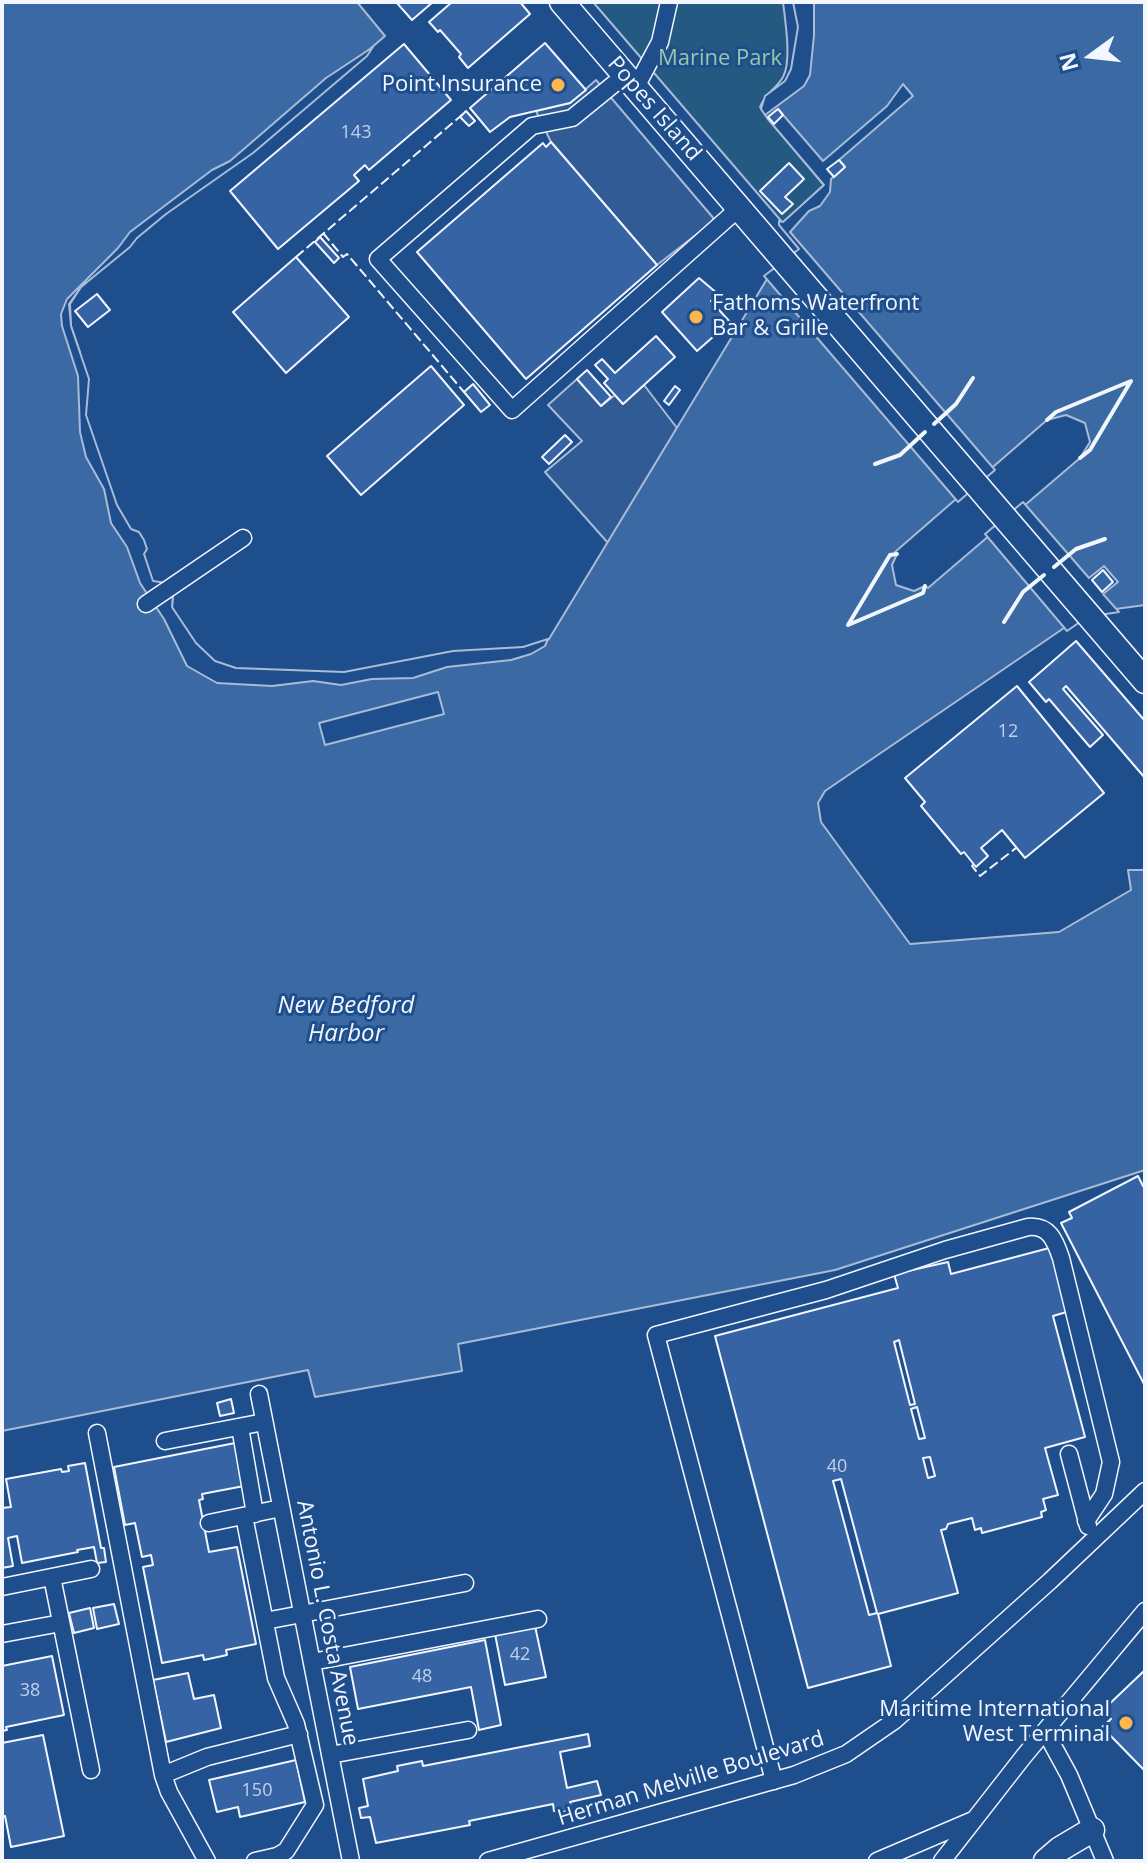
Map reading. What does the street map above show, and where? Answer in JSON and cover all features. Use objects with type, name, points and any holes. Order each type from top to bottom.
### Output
[{"type":"highway","name":"Popes Island","points":[[562,2],[1145,681]]},
{"type":"highway","points":[[1046,1861],[1092,1830]]},
{"type":"street","points":[[669,2],[660,42],[630,81],[572,118],[532,126],[378,259],[512,410],[742,212]]},
{"type":"street","points":[[146,604],[243,538]]},
{"type":"street","points":[[774,1781],[656,1335],[826,1290],[945,1250],[1028,1227],[1041,1228],[1052,1236],[1059,1250],[1111,1462],[1104,1494],[1086,1521]]},
{"type":"street","name":"Antonio L. Costa Avenue","points":[[259,1394],[351,1861]]},
{"type":"street","points":[[165,1441],[264,1422]]},
{"type":"street","points":[[240,1427],[265,1621],[276,1678],[299,1734],[315,1805],[282,1854],[255,1861]]},
{"type":"street","points":[[97,1433],[163,1775],[169,1792],[207,1861]]},
{"type":"street","points":[[1069,1454],[1092,1541]]},
{"type":"street","name":"Herman Melville Boulevard","points":[[488,1861],[774,1781],[836,1759],[885,1728],[1145,1491]]},
{"type":"street","points":[[1104,1494],[1125,1507]]},
{"type":"street","points":[[209,1523],[281,1508]]},
{"type":"street","points":[[2,1587],[91,1569]]},
{"type":"street","points":[[52,1577],[91,1770]]},
{"type":"street","points":[[265,1621],[465,1583]]},
{"type":"street","points":[[942,1861],[1145,1611]]},
{"type":"street","points":[[312,1662],[538,1619]]},
{"type":"street","points":[[2,1634],[61,1623]]},
{"type":"street","points":[[330,1755],[468,1730]]},
{"type":"street","points":[[1045,1731],[1064,1764],[1105,1861]]},
{"type":"street","points":[[163,1775],[207,1757],[299,1734]]},
{"type":"street","points":[[877,1861],[905,1856],[974,1820]]},
{"type":"green space","name":"Marine Park","points":[[593,2],[783,2],[786,70],[760,107],[824,185],[783,223]]},
{"type":"shaded area","points":[[596,80],[715,220],[657,265],[551,142],[536,111],[570,103]]},
{"type":"shaded area","points":[[577,379],[601,406],[615,395],[623,404],[644,385],[677,428],[608,543],[545,472],[582,441],[548,405]]},
{"type":"water","name":"New Bedford Harbor","points":[[2,2],[357,2],[385,36],[284,123],[164,211],[81,287],[70,304],[71,326],[80,352],[84,416],[108,488],[151,584],[173,594],[172,608],[195,644],[211,662],[229,669],[332,676],[531,646],[549,639],[767,279],[804,250],[783,223],[824,185],[765,115],[765,107],[788,83],[801,44],[797,2],[1145,2],[1145,605],[1086,613],[825,791],[818,803],[821,822],[910,944],[1059,932],[1131,890],[1128,870],[1145,870],[1145,1170],[835,1270],[458,1344],[462,1371],[315,1397],[308,1370],[2,1431]],"holes":[[[1066,415],[1085,423],[1090,442],[1080,458],[928,588],[925,586],[914,591],[896,585],[892,565],[895,552],[1047,420]]]},
{"type":"pier","points":[[793,2],[814,2],[810,75],[804,86],[765,115],[761,109],[765,96],[785,81],[791,69],[798,27]]},
{"type":"pier","points":[[373,47],[367,56],[253,153],[166,214],[81,287],[69,304],[71,326],[89,379],[86,415],[117,505],[131,529],[139,532],[144,540],[147,549],[144,554],[153,581],[166,583],[173,594],[172,607],[196,643],[215,661],[236,668],[344,672],[453,651],[523,647],[548,639],[545,646],[531,654],[511,660],[447,667],[413,678],[372,679],[341,685],[313,681],[272,686],[217,683],[187,666],[164,619],[140,583],[127,547],[111,523],[104,489],[86,457],[80,432],[78,376],[61,314],[67,299],[130,232],[212,170],[230,161],[326,78]]},
{"type":"pier","points":[[903,84],[913,96],[839,160],[845,167],[831,179],[830,192],[820,206],[809,211],[790,232],[995,470],[958,502],[764,276],[799,249],[779,221],[783,222],[824,185],[767,118],[778,109],[823,161],[887,106]]},
{"type":"pier","points":[[1023,502],[1089,578],[1104,566],[1118,582],[1103,594],[1119,612],[1087,617],[1067,631],[985,534]]},
{"type":"pier","points":[[438,692],[444,714],[325,745],[319,723]]},
{"type":"building","points":[[396,2],[433,2],[412,20]]},
{"type":"building","points":[[452,2],[520,2],[530,14],[468,68],[459,57],[461,54],[429,22]]},
{"type":"building","points":[[545,43],[586,90],[570,103],[510,117],[490,132],[470,108]]},
{"type":"building","points":[[404,44],[451,100],[369,170],[365,165],[354,175],[359,181],[278,249],[230,191]]},
{"type":"building","points":[[778,109],[783,115],[774,124],[768,117]]},
{"type":"building","points":[[466,111],[475,121],[469,126],[460,117]]},
{"type":"building","points":[[551,142],[657,265],[526,379],[417,252],[543,143],[546,147]]},
{"type":"building","points":[[839,160],[845,167],[834,177],[827,169]]},
{"type":"building","points":[[789,163],[804,179],[785,197],[793,204],[782,214],[760,191]]},
{"type":"building","points":[[320,237],[339,258],[334,263],[315,242]]},
{"type":"building","points":[[296,257],[349,317],[286,373],[233,312]]},
{"type":"building","name":"Fathoms Waterfront Bar & Grille","points":[[699,278],[718,294],[711,301],[730,322],[697,351],[662,312]]},
{"type":"building","points":[[97,294],[110,310],[88,327],[75,311]]},
{"type":"building","points":[[656,336],[675,357],[623,404],[604,383],[608,379],[595,365],[602,359],[615,373]]},
{"type":"building","points":[[431,366],[464,405],[361,495],[327,456]]},
{"type":"building","points":[[587,370],[611,397],[601,406],[577,379]]},
{"type":"building","points":[[473,384],[490,405],[481,412],[464,392]]},
{"type":"building","points":[[675,386],[680,390],[669,405],[664,401]]},
{"type":"building","points":[[565,435],[572,442],[549,464],[542,457]]},
{"type":"building","points":[[1103,570],[1113,582],[1102,592],[1092,580]]},
{"type":"building","points":[[1076,641],[1145,721],[1145,778],[1066,686],[1063,689],[1103,735],[1090,747],[1049,699],[1046,702],[1029,682]]},
{"type":"building","points":[[1017,686],[1104,793],[1025,858],[1002,830],[981,848],[988,856],[976,867],[964,852],[961,854],[921,806],[925,802],[905,778]]},
{"type":"building","points":[[1138,1176],[1145,1185],[1145,1386],[1061,1223],[1072,1218],[1069,1212]]},
{"type":"building","points":[[1053,1247],[1070,1311],[1053,1316],[1085,1437],[1045,1448],[1058,1495],[1043,1499],[1046,1510],[1041,1512],[1042,1517],[982,1533],[981,1528],[975,1530],[972,1518],[948,1524],[946,1529],[941,1530],[958,1593],[878,1614],[891,1666],[808,1688],[715,1336],[898,1288],[894,1274],[948,1262],[951,1274]],"holes":[[[899,1340],[915,1404],[910,1405],[894,1342]],[[917,1407],[925,1438],[919,1439],[911,1409]],[[930,1457],[935,1476],[928,1478],[923,1458]],[[841,1479],[877,1613],[869,1615],[833,1481]]]},
{"type":"building","points":[[231,1399],[234,1413],[220,1416],[217,1403]]},
{"type":"building","points":[[235,1443],[244,1486],[202,1494],[203,1499],[199,1500],[209,1552],[237,1547],[256,1644],[226,1650],[227,1655],[204,1660],[203,1655],[162,1663],[143,1567],[153,1565],[151,1555],[142,1557],[135,1523],[125,1525],[114,1467]]},
{"type":"building","points":[[85,1463],[106,1562],[97,1563],[94,1547],[22,1563],[17,1536],[8,1538],[13,1566],[2,1568],[2,1508],[11,1507],[6,1479],[61,1469],[62,1472],[69,1471],[68,1466]]},
{"type":"building","points":[[114,1604],[119,1624],[97,1629],[93,1608]]},
{"type":"building","points":[[90,1608],[94,1628],[74,1633],[69,1613]]},
{"type":"building","points":[[535,1626],[546,1677],[505,1685],[495,1634]]},
{"type":"building","points":[[485,1640],[501,1725],[479,1730],[471,1687],[358,1709],[350,1667]]},
{"type":"building","points":[[52,1656],[64,1715],[6,1727],[7,1730],[2,1731],[2,1666]]},
{"type":"building","name":"Maritime International West Terminal","points":[[1145,1670],[1145,1771],[1102,1727],[1111,1719],[1103,1710]]},
{"type":"building","points":[[188,1673],[194,1699],[214,1695],[221,1728],[166,1742],[153,1680]]},
{"type":"building","points":[[588,1734],[590,1746],[560,1752],[567,1788],[597,1781],[601,1795],[570,1802],[571,1807],[564,1812],[554,1811],[553,1804],[469,1821],[470,1825],[376,1843],[370,1817],[361,1818],[359,1808],[368,1806],[363,1779],[398,1771],[397,1766],[422,1761],[423,1766]]},
{"type":"building","points":[[43,1735],[64,1836],[11,1847],[5,1816],[2,1816],[2,1743]]},
{"type":"building","points":[[296,1760],[305,1802],[240,1817],[238,1807],[217,1812],[209,1780]]},
{"type":"fence","points":[[296,257],[463,114]]},
{"type":"fence","points":[[323,233],[343,257],[347,254],[464,392]]},
{"type":"fence","points":[[974,864],[972,866],[980,876],[1016,848]]},
{"type":"wall","points":[[934,424],[956,404],[973,378]]},
{"type":"wall","points":[[1047,420],[1056,412],[1131,381],[1090,450],[1080,458]]},
{"type":"wall","points":[[875,464],[900,455],[925,432]]},
{"type":"wall","points":[[1054,567],[1076,549],[1105,539]]},
{"type":"wall","points":[[897,554],[890,555],[848,625],[923,593],[925,586]]},
{"type":"wall","points":[[1004,622],[1023,592],[1044,575]]},
{"type":"place","name":"Point Insurance","points":[[558,85]]},
{"type":"place","name":"Fathoms Waterfront Bar & Grille","points":[[696,317]]},
{"type":"place","name":"Maritime International West Terminal","points":[[1126,1723]]}]
